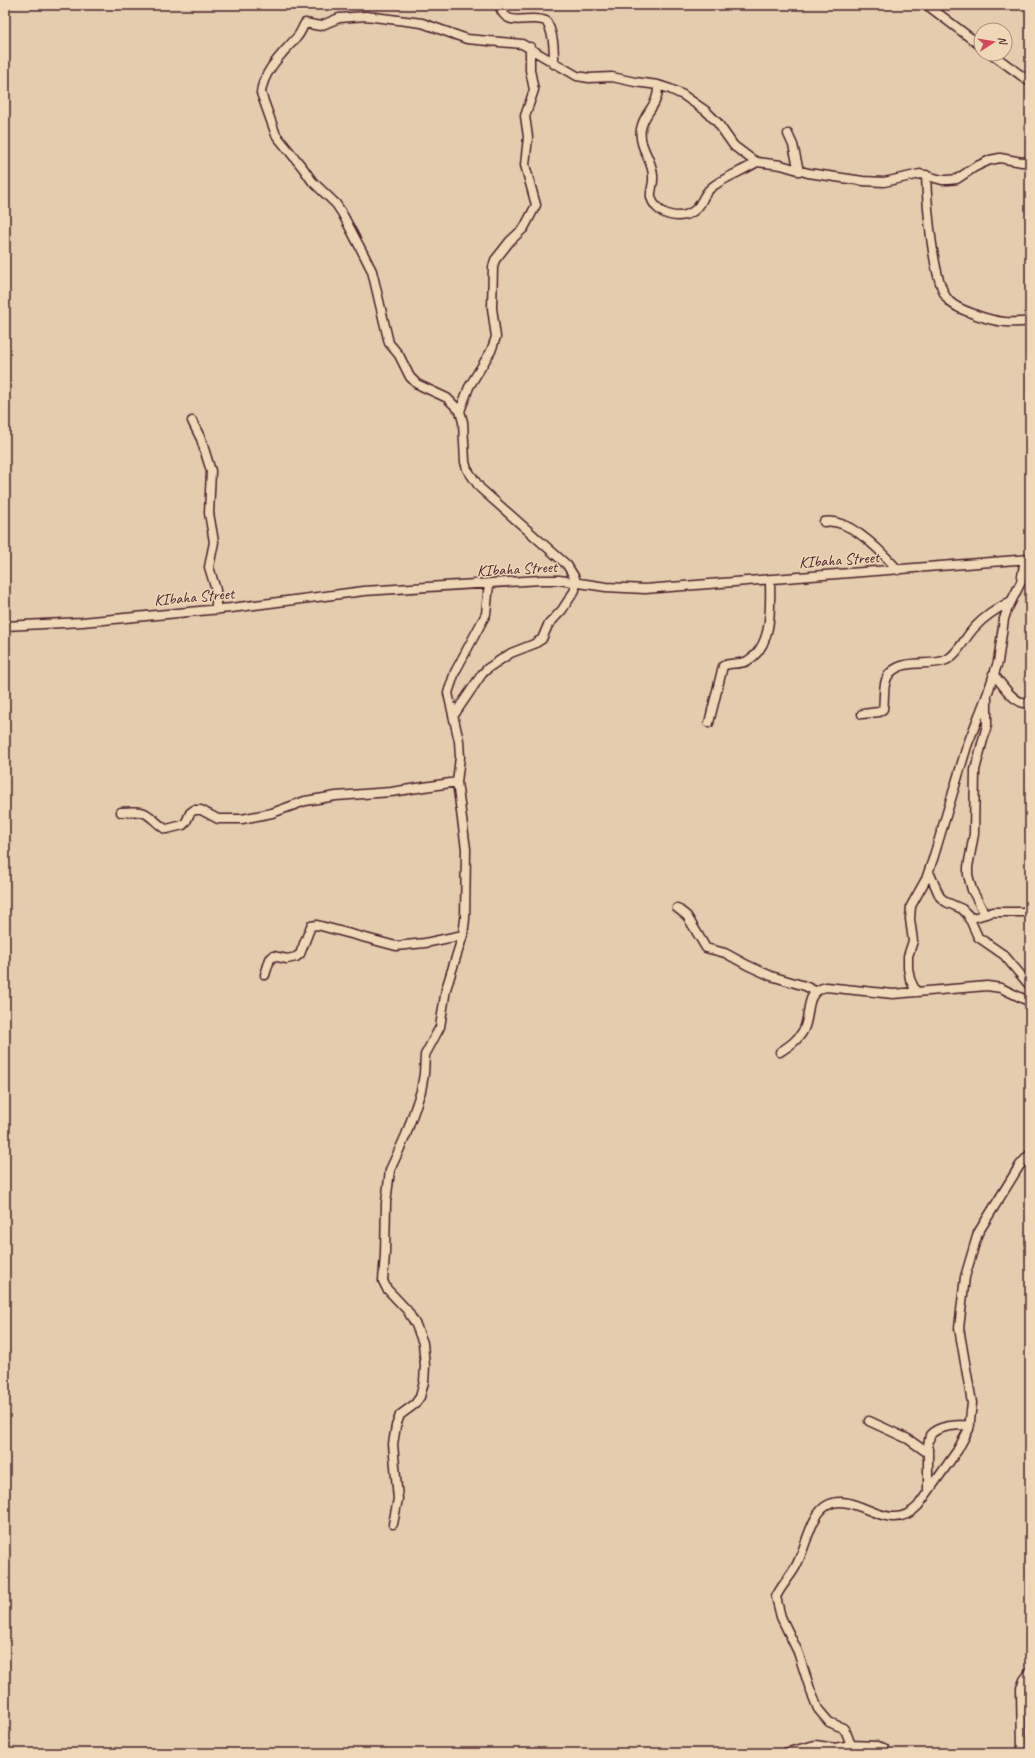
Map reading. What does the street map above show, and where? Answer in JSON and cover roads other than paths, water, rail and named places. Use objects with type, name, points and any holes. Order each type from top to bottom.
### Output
[{"type":"street","points":[[499,5],[501,11],[506,17],[513,20],[535,18],[546,21],[550,28],[553,40],[554,64]]},
{"type":"street","points":[[927,5],[973,40]]},
{"type":"street","points":[[454,715],[482,674],[488,668],[511,653],[540,641],[548,626],[570,599],[575,590],[576,582],[574,574],[567,565],[480,488],[472,478],[467,469],[464,455],[464,422],[460,411],[447,398],[413,382],[399,355],[389,342],[372,271],[336,204],[312,182],[304,168],[276,136],[261,93],[262,87],[270,70],[299,34],[305,24],[320,26],[346,16],[366,16],[422,23],[467,39],[512,42],[530,47],[554,64],[577,76],[589,78],[612,77],[658,85],[683,96],[706,111],[717,122],[734,146],[757,162],[773,164],[800,171],[869,181],[890,181],[914,174],[948,180],[957,179],[975,167],[990,160],[1000,158],[1022,162],[1030,161]]},
{"type":"street","points":[[460,411],[468,387],[491,351],[496,337],[492,308],[493,267],[495,260],[510,241],[524,228],[536,205],[525,166],[528,137],[525,116],[534,90],[530,70],[530,47]]},
{"type":"street","points":[[1003,62],[1030,82]]},
{"type":"street","points":[[658,85],[657,99],[643,123],[641,131],[644,151],[654,175],[651,197],[656,208],[668,215],[674,216],[691,213],[698,208],[703,196],[710,189],[757,162]]},
{"type":"street","points":[[788,134],[793,145],[800,171]]},
{"type":"street","points":[[926,175],[930,230],[942,288],[949,301],[964,311],[1000,322],[1020,323],[1030,321]]},
{"type":"street","points":[[192,422],[201,439],[212,478],[209,513],[214,542],[209,567],[216,590],[216,610]]},
{"type":"street","points":[[824,522],[835,521],[858,533],[879,549],[898,570]]},
{"type":"street","points":[[916,992],[910,979],[908,968],[908,956],[913,941],[910,912],[915,896],[929,872],[967,746],[987,695],[1000,655],[1004,619],[1021,582],[1027,559]]},
{"type":"street","name":"KIbaha Street","points":[[5,626],[82,622],[216,610],[364,592],[553,580],[576,582],[606,588],[645,589],[1027,559]]},
{"type":"street","points":[[709,722],[723,666],[746,661],[755,654],[764,641],[769,616],[770,578]]},
{"type":"street","points":[[393,1524],[398,1500],[393,1444],[396,1426],[400,1415],[415,1404],[420,1397],[424,1382],[425,1366],[423,1343],[416,1325],[406,1310],[387,1289],[383,1281],[388,1183],[390,1170],[406,1134],[421,1091],[425,1055],[440,1027],[446,989],[463,935],[467,871],[464,830],[457,782],[459,746],[454,715],[449,698],[449,687],[461,660],[486,614],[489,584]]},
{"type":"street","points":[[862,714],[879,712],[883,709],[886,680],[891,673],[898,668],[915,663],[928,664],[947,660],[955,655],[966,636],[976,625],[989,614],[1011,601]]},
{"type":"street","points":[[993,674],[1014,699],[1020,702],[1030,703]]},
{"type":"street","points":[[985,914],[972,890],[968,875],[968,866],[974,834],[975,770],[987,725],[987,695]]},
{"type":"street","points":[[121,812],[143,811],[167,829],[183,825],[190,813],[194,810],[201,810],[218,819],[242,819],[272,813],[305,801],[336,796],[392,792],[457,782]]},
{"type":"street","points":[[929,872],[940,897],[946,902],[962,909],[968,915],[978,938],[1004,955],[1030,986]]},
{"type":"street","points":[[677,908],[687,916],[706,948],[725,953],[764,972],[815,991]]},
{"type":"street","points":[[969,919],[1001,911],[1030,911]]},
{"type":"street","points":[[265,975],[270,958],[273,956],[292,958],[300,954],[311,926],[317,925],[396,946],[426,943],[463,935]]},
{"type":"street","points":[[780,1052],[798,1038],[804,1030],[810,1002],[815,991],[820,988],[834,987],[874,993],[894,994],[987,986],[1001,988],[1030,1002]]},
{"type":"street","points":[[851,1745],[843,1728],[829,1722],[818,1709],[798,1652],[781,1617],[776,1597],[796,1566],[818,1513],[825,1506],[832,1503],[848,1503],[888,1517],[904,1516],[912,1512],[918,1506],[957,1451],[969,1429],[972,1403],[959,1328],[965,1277],[978,1233],[1020,1165],[1030,1154]]},
{"type":"street","points":[[869,1421],[908,1439],[928,1453]]},
{"type":"street","points":[[928,1490],[928,1453],[930,1435],[932,1432],[940,1428],[970,1425]]},
{"type":"street","points":[[1022,1753],[1021,1688],[1024,1680],[1030,1672]]},
{"type":"street","points":[[784,1753],[815,1746],[835,1748],[851,1745],[878,1746],[884,1748]]}]
